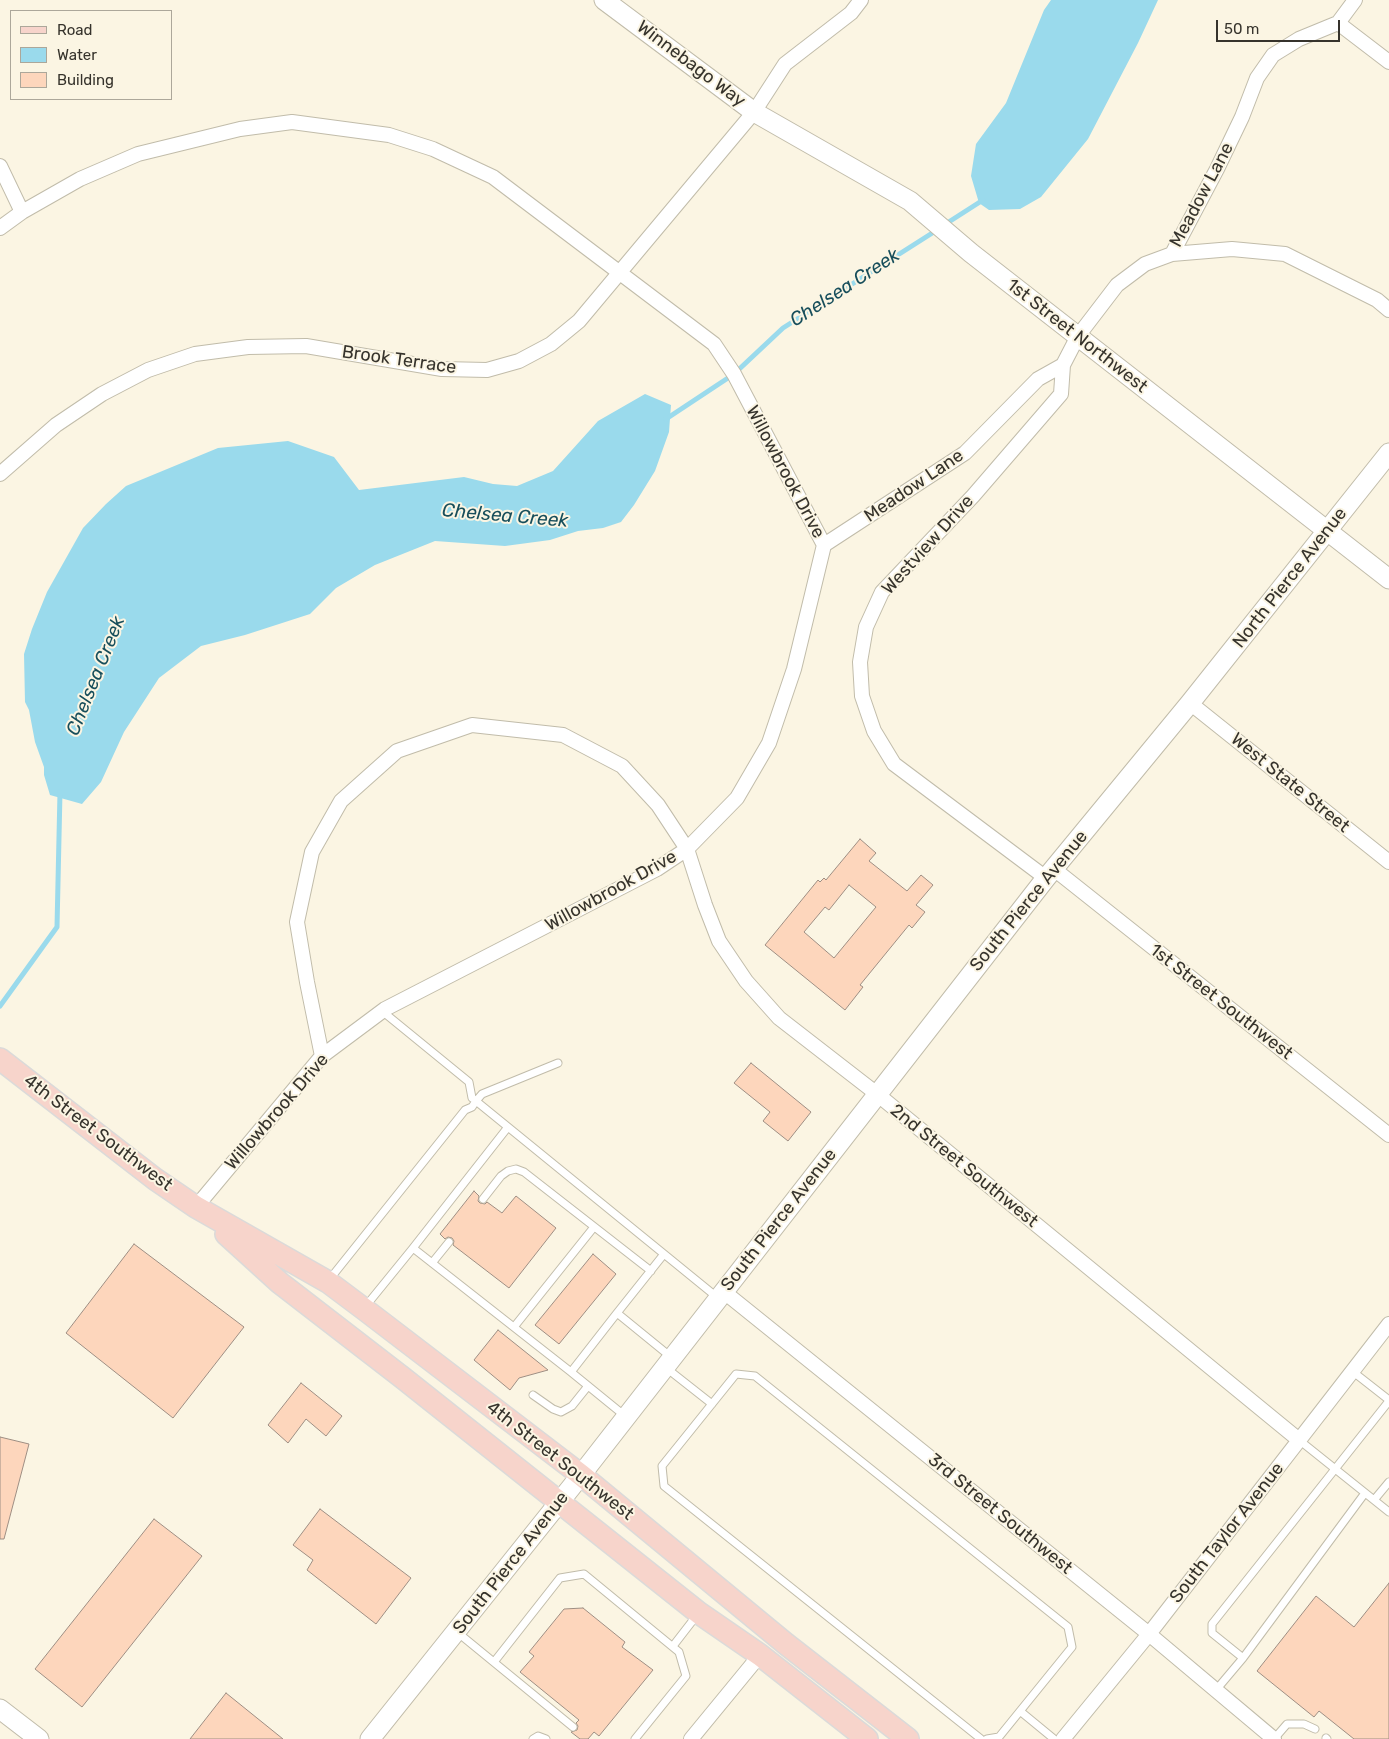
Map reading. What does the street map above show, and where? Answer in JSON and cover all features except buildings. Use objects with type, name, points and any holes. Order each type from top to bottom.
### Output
[{"type":"main road","name":"Winnebago Way","points":[[611,2],[754,112]]},
{"type":"main road","name":"1st Street Northwest","points":[[754,112],[910,200],[971,253],[1389,579]]},
{"type":"main road","name":"North Pierce Avenue","points":[[1190,703],[1389,453]]},
{"type":"main road","name":"South Pierce Avenue","points":[[370,1739],[559,1502],[1050,874],[1190,703]]},
{"type":"main road","name":"4th Street Southwest","points":[[0,1059],[156,1179],[196,1206],[328,1282],[580,1475],[786,1644],[908,1739]]},
{"type":"main road","name":"4th Street Southwest","points":[[196,1206],[280,1283],[699,1613],[760,1655],[867,1739]]},
{"type":"main road","points":[[0,1709],[39,1739]]},
{"type":"street","name":"Brook Terrace","points":[[0,474],[56,425],[102,394],[148,370],[195,354],[248,347],[306,346],[442,369],[487,370],[520,361],[551,344],[579,321],[754,112],[785,64],[851,13],[861,0]]},
{"type":"street","name":"Meadow Lane","points":[[824,545],[965,453],[1038,379],[1063,365],[1078,336],[1117,285],[1145,264],[1172,254],[1242,117],[1257,78],[1273,55],[1299,39],[1338,22],[1355,0]]},
{"type":"street","points":[[1338,22],[1389,62]]},
{"type":"street","name":"Willowbrook Drive","points":[[0,228],[22,212],[80,179],[138,154],[240,129],[292,122],[390,135],[433,149],[493,177],[714,344],[734,374],[824,545],[794,669],[770,743],[737,798],[687,849],[657,869],[382,1012],[322,1056],[196,1206]]},
{"type":"street","points":[[0,166],[22,212]]},
{"type":"street","points":[[1172,254],[1232,249],[1285,254],[1377,300],[1389,310]]},
{"type":"street","name":"Westview Drive","points":[[1050,874],[894,764],[874,731],[862,696],[860,662],[866,627],[882,592],[973,496],[1061,394],[1063,365]]},
{"type":"street","name":"West State Street","points":[[1190,703],[1389,862]]},
{"type":"street","name":"2nd Street Southwest","points":[[322,1056],[296,922],[312,852],[341,800],[397,751],[472,725],[563,735],[622,766],[658,805],[687,849],[719,941],[746,981],[779,1018],[877,1094],[1299,1440]]},
{"type":"street","name":"1st Street Southwest","points":[[1050,874],[1389,1135]]},
{"type":"street","name":"3rd Street Southwest","points":[[721,1294],[1149,1634],[1274,1739]]},
{"type":"street","name":"South Taylor Avenue","points":[[1063,1739],[1149,1634],[1389,1324]]},
{"type":"street","points":[[692,1739],[760,1655]]},
{"type":"lane","points":[[382,1012],[469,1082],[472,1098],[664,1254],[721,1294]]},
{"type":"lane","points":[[328,1282],[465,1110],[472,1107],[482,1094],[558,1063]]},
{"type":"lane","points":[[364,1309],[508,1127]]},
{"type":"lane","points":[[483,1199],[501,1176],[508,1171],[516,1169],[524,1172],[651,1271]]},
{"type":"lane","points":[[514,1327],[594,1227]]},
{"type":"lane","points":[[432,1263],[449,1242]]},
{"type":"lane","points":[[413,1248],[625,1416]]},
{"type":"lane","points":[[571,1372],[664,1254]]},
{"type":"lane","points":[[617,1313],[712,1404]]},
{"type":"lane","points":[[1243,1658],[1212,1633],[1212,1624],[1389,1401],[1352,1371]]},
{"type":"lane","points":[[981,1739],[664,1486],[662,1466],[736,1374],[755,1376],[1068,1627],[1072,1647],[999,1737],[987,1739]]},
{"type":"lane","points":[[533,1395],[561,1412],[572,1406],[588,1386]]},
{"type":"lane","points":[[1299,1440],[1389,1512]]},
{"type":"lane","points":[[1374,1500],[1389,1482]]},
{"type":"lane","points":[[1216,1690],[1243,1658],[1365,1493]]},
{"type":"lane","points":[[494,1662],[560,1578],[584,1574],[679,1652],[686,1676],[635,1739]]},
{"type":"lane","points":[[673,1646],[699,1613]]},
{"type":"lane","points":[[456,1631],[573,1727]]},
{"type":"lane","points":[[1020,1711],[1054,1739]]},
{"type":"lane","points":[[1274,1739],[1287,1724],[1304,1724],[1315,1729]]},
{"type":"lane","points":[[532,1739],[538,1736],[546,1739]]},
{"type":"water","points":[[1051,0],[1158,0],[1088,139],[1041,197],[1020,209],[989,210],[979,203],[971,176],[976,144],[1006,103],[1044,10]]},
{"type":"water","points":[[645,394],[671,405],[669,432],[655,471],[621,522],[603,528],[578,531],[550,540],[505,546],[435,541],[375,565],[336,588],[310,614],[245,635],[201,646],[159,678],[124,732],[101,782],[82,804],[50,795],[44,775],[44,767],[35,742],[29,710],[25,702],[24,654],[47,592],[83,528],[126,486],[218,448],[288,441],[334,457],[359,490],[464,477],[493,484],[517,486],[553,471],[598,421]]},
{"type":"waterway","name":"Chelsea Creek","points":[[944,225],[983,200]]},
{"type":"waterway","name":"Chelsea Creek","points":[[666,419],[734,374],[783,328],[937,230]]},
{"type":"waterway","name":"Chelsea Creek","points":[[0,1006],[57,927],[60,792]]}]
